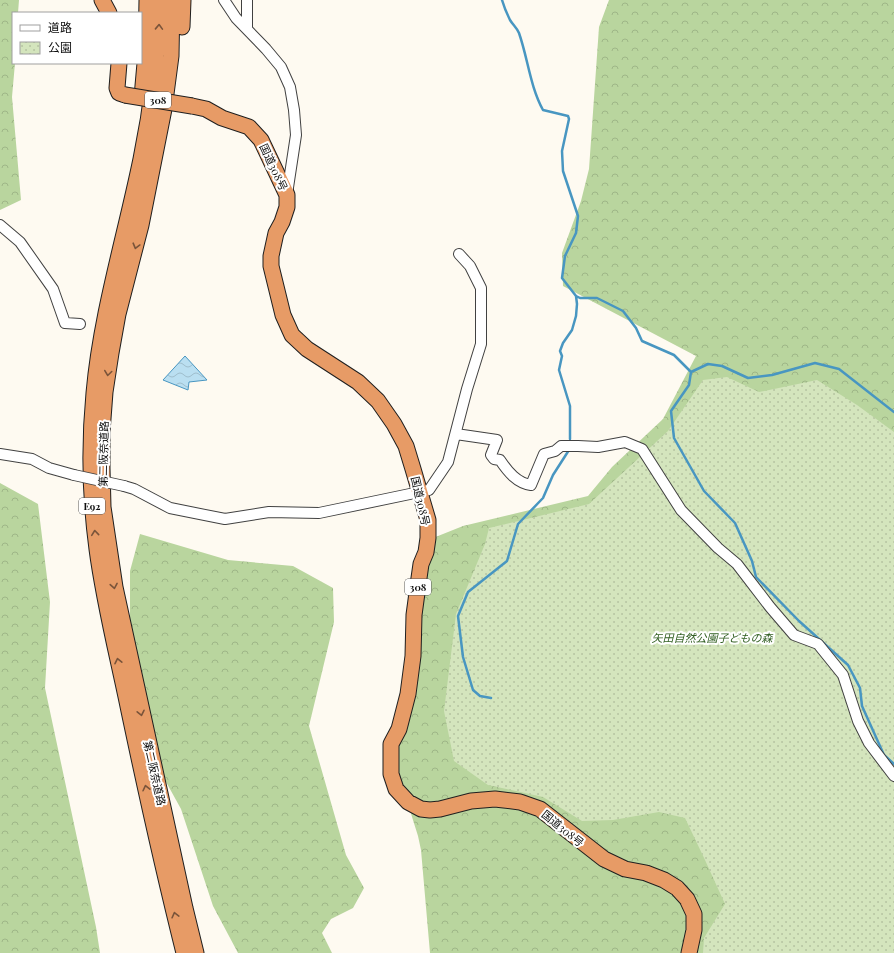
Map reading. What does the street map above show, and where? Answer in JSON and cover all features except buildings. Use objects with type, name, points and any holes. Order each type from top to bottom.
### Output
[{"type":"highway","points":[[102,0],[108,12]]},
{"type":"highway","points":[[126,223],[141,112],[146,52],[147,0]]},
{"type":"highway","name":"第二阪奈道路","points":[[159,0],[164,56],[164,109],[141,225],[118,314],[106,384],[102,432],[102,468],[108,548],[122,622],[181,892],[196,953]]},
{"type":"highway","name":"第二阪奈道路","points":[[172,0],[164,56],[149,115],[141,160],[99,350],[91,431],[91,467],[92,508],[97,549],[111,624],[173,910],[184,953]]},
{"type":"highway","points":[[141,225],[163,154],[173,110],[180,56],[183,0]]},
{"type":"highway","name":"国道308号","points":[[119,64],[117,88],[119,93],[206,109],[222,118],[249,127],[261,140],[287,195],[287,206],[282,222],[276,233],[271,256],[271,266],[283,315],[292,335],[307,349],[358,382],[378,401],[394,424],[406,446],[428,520],[428,538],[426,552],[421,564],[414,615],[413,656],[408,694],[399,729],[391,744],[391,774],[396,788],[408,802],[421,809],[440,810],[471,801],[495,799],[520,802],[540,809],[604,859],[625,869],[660,878],[677,888],[687,899],[694,914],[694,930],[689,953]]},
{"type":"street","points":[[224,0],[236,18],[266,48],[281,67],[290,87],[296,135],[287,195]]},
{"type":"street","points":[[247,0],[247,29]]},
{"type":"street","points":[[0,225],[20,242],[53,289],[65,323],[80,324]]},
{"type":"street","points":[[0,454],[32,459],[49,468],[134,489],[170,508],[225,519],[269,512],[318,513],[429,490],[448,462],[481,344],[481,288],[470,266],[459,254]]},
{"type":"street","points":[[456,434],[497,440],[491,455],[494,459],[500,460],[507,470],[522,484],[532,485],[544,454],[555,451],[561,446],[598,447],[625,442],[642,449],[681,510],[718,548],[737,564],[794,635],[818,644],[843,675],[858,721],[869,743],[894,776]]},
{"type":"green space","points":[[0,0],[19,0],[18,12],[12,12],[12,64],[15,64],[12,97],[21,200],[0,210]]},
{"type":"green space","points":[[609,0],[894,0],[894,953],[430,953],[421,850],[397,769],[408,643],[433,538],[463,526],[588,496],[612,467],[663,419],[696,356],[563,286],[562,253],[581,201],[589,169],[599,27]]},
{"type":"green space","name":"矢田自然公園子どもの森","points":[[727,377],[759,392],[817,380],[857,405],[894,432],[894,953],[703,953],[704,938],[725,904],[685,818],[659,812],[613,820],[582,821],[543,797],[488,785],[454,761],[444,711],[456,614],[485,544],[489,528],[589,504],[668,431],[703,380]]},
{"type":"green space","points":[[0,483],[38,504],[50,602],[45,688],[96,927],[100,953],[0,953]]},
{"type":"green space","points":[[140,534],[228,560],[293,566],[333,588],[334,622],[309,726],[346,855],[364,888],[353,908],[331,919],[322,933],[332,953],[238,953],[213,906],[181,809],[155,762],[130,630],[130,571]]},
{"type":"water","points":[[185,356],[207,380],[189,382],[188,390],[163,380]]},
{"type":"waterway","points":[[502,0],[510,20],[519,33],[535,92],[543,110],[568,116],[569,119],[562,151],[563,171],[578,216],[576,233],[565,256],[562,278],[576,296],[580,298],[597,298],[623,311],[636,328],[642,341],[674,355],[691,372],[689,385],[671,411],[674,438],[704,491],[735,523],[752,561],[756,577],[799,621],[848,665],[860,688],[862,706],[884,755],[894,764]]},
{"type":"waterway","points":[[570,439],[570,406],[559,370],[562,356],[560,351],[563,343],[572,330],[576,316],[576,296]]},
{"type":"waterway","points":[[691,372],[708,364],[722,366],[748,378],[772,375],[815,363],[839,369],[894,412]]},
{"type":"waterway","points":[[491,698],[480,696],[473,690],[463,657],[458,616],[468,592],[507,561],[518,524],[543,498],[553,475],[569,450]]}]
